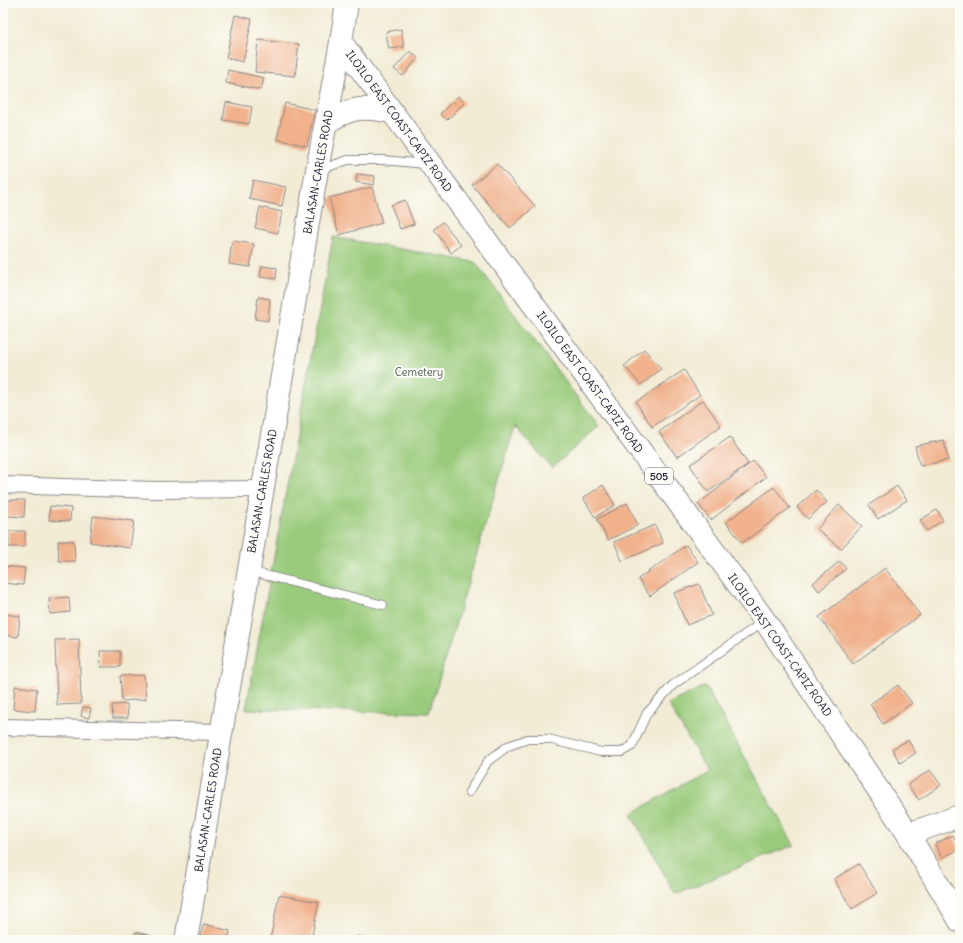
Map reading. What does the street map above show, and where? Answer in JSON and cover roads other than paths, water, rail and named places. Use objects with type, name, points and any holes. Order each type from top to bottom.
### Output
[{"type":"main road","name":"ILOILO EAST COAST-CAPIZ ROAD","points":[[347,3],[341,42],[765,621],[908,834],[960,921]]},
{"type":"main road","name":"BALASAN-CARLES ROAD","points":[[191,937],[220,732],[317,170],[341,42]]},
{"type":"main road","points":[[326,122],[340,114],[364,108],[392,112]]},
{"type":"main road","points":[[908,834],[960,816]]},
{"type":"street","points":[[3,485],[156,490],[263,489]]},
{"type":"street","points":[[3,727],[220,732]]},
{"type":"lane","points":[[317,170],[348,160],[383,160],[431,165]]},
{"type":"lane","points":[[248,571],[383,605]]},
{"type":"lane","points":[[469,792],[488,761],[508,746],[528,739],[548,739],[601,752],[621,752],[632,746],[647,713],[673,685],[765,621]]},
{"type":"park label","name":"Cemetery","points":[[419,372]]}]
